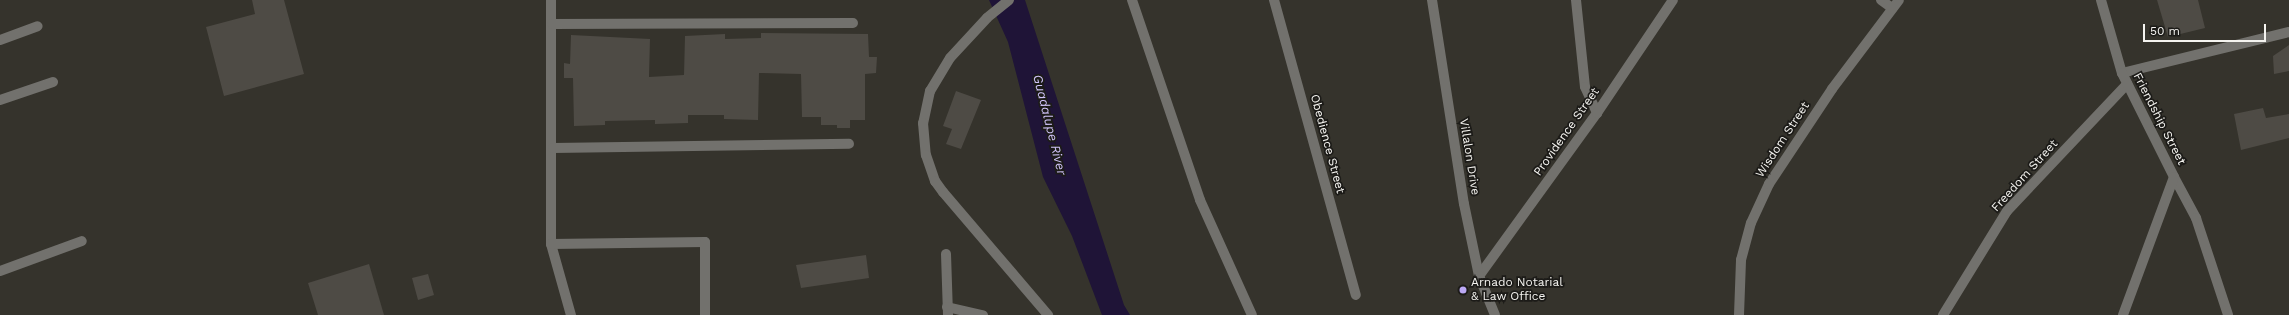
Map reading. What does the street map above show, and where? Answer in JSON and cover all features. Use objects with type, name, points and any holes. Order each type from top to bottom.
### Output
[{"type":"street","points":[[552,0],[553,148],[551,244],[571,315]]},
{"type":"street","points":[[1008,0],[987,18],[950,58],[930,91],[923,124],[926,155],[935,181],[943,192],[1048,315]]},
{"type":"street","points":[[1132,0],[1200,200],[1252,315]]},
{"type":"street","name":"Obedience Street","points":[[1274,0],[1356,295]]},
{"type":"street","name":"Villalon Drive","points":[[1432,0],[1464,204],[1479,276],[1495,315]]},
{"type":"street","points":[[1576,0],[1585,87],[1597,113]]},
{"type":"street","name":"Providence Street","points":[[1479,276],[1597,113],[1673,0]]},
{"type":"street","points":[[1880,0],[1895,4]]},
{"type":"street","name":"Friendship Street","points":[[2101,0],[2122,73],[2174,177],[2124,315]]},
{"type":"street","name":"Wisdom Street","points":[[1738,315],[1741,260],[1751,223],[1768,184],[1832,89],[1895,4]]},
{"type":"street","points":[[552,24],[853,23]]},
{"type":"street","points":[[0,40],[38,26]]},
{"type":"street","points":[[2122,73],[2289,32]]},
{"type":"street","points":[[0,100],[53,82]]},
{"type":"street","name":"Freedom Street","points":[[1943,315],[2007,211],[2127,84]]},
{"type":"street","points":[[553,148],[849,144]]},
{"type":"street","points":[[2174,177],[2196,218],[2228,315]]},
{"type":"street","points":[[0,271],[82,240]]},
{"type":"street","points":[[551,244],[705,242],[705,315]]},
{"type":"street","points":[[946,254],[948,311],[983,315]]},
{"type":"water","name":"Guadalupe River","points":[[989,0],[1025,0],[1124,305],[1130,315],[1102,315],[1072,236],[1043,177],[1008,42]]},
{"type":"building","points":[[252,0],[284,0],[304,74],[224,96],[206,27],[255,14]]},
{"type":"building","points":[[2157,0],[2198,0],[2205,28],[2168,37]]},
{"type":"building","points":[[761,33],[868,34],[869,57],[877,57],[876,73],[865,74],[865,120],[850,120],[850,128],[837,128],[837,125],[821,125],[821,117],[802,117],[801,74],[759,73],[758,120],[724,119],[724,115],[688,115],[688,123],[655,124],[655,120],[605,121],[605,125],[574,126],[573,78],[564,78],[564,63],[570,64],[571,35],[650,39],[649,77],[684,75],[685,36],[725,34],[725,39],[761,38]]},
{"type":"building","points":[[2289,45],[2289,71],[2274,74],[2273,56]]},
{"type":"building","points":[[956,91],[981,100],[961,149],[946,144],[952,129],[943,126]]},
{"type":"building","points":[[2263,108],[2266,118],[2289,114],[2289,138],[2241,150],[2234,114]]},
{"type":"building","points":[[866,255],[869,278],[801,288],[796,265]]},
{"type":"building","points":[[369,264],[384,315],[318,315],[308,283]]},
{"type":"building","points":[[428,274],[434,295],[418,300],[412,278]]},
{"type":"place","name":"Arnado Notarial & Law Office","points":[[1463,290]]}]
